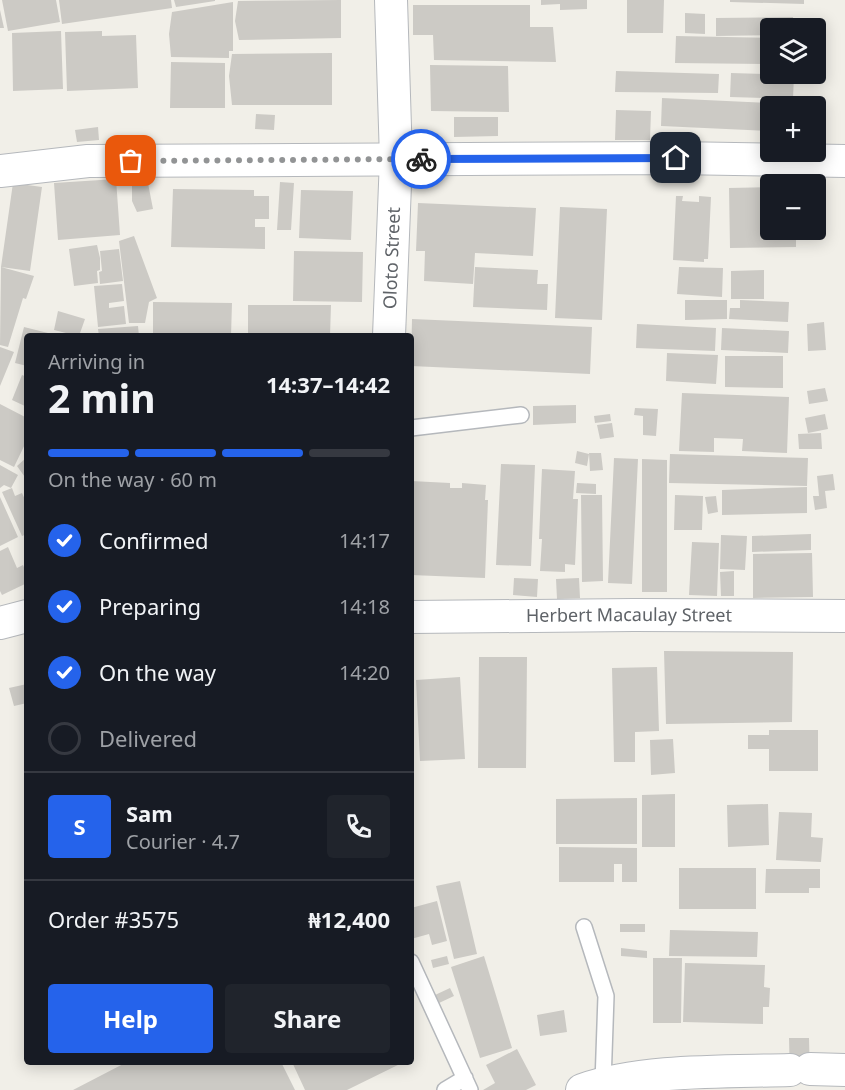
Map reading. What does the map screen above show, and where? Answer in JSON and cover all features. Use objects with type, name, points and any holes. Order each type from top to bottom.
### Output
[{"type":"street","name":"Oloto Street","points":[[389,333],[396,159],[391,0]]},
{"type":"street","points":[[0,171],[88,162],[676,158],[845,161]]},
{"type":"street","name":"Herbert Macaulay Street","points":[[414,617],[845,616]]},
{"type":"street","points":[[0,623],[24,617]]},
{"type":"street","points":[[592,1086],[704,1072],[845,1070]]},
{"type":"lane","points":[[414,428],[521,415]]},
{"type":"lane","points":[[584,927],[606,996],[592,1086]]},
{"type":"lane","points":[[414,969],[467,1084],[445,1090]]},
{"type":"building","points":[[2,0],[56,0],[60,22],[8,31]]},
{"type":"building","points":[[59,0],[171,0],[172,8],[62,24]]},
{"type":"building","points":[[174,0],[215,0],[215,1],[176,7]]},
{"type":"building","points":[[341,0],[341,38],[239,40],[235,21],[238,1]]},
{"type":"building","points":[[541,0],[587,0],[587,9],[560,10],[560,4],[541,5]]},
{"type":"building","points":[[627,0],[664,0],[663,33],[627,33]]},
{"type":"building","points":[[730,0],[804,0],[804,4],[730,2]]},
{"type":"building","points":[[233,2],[233,51],[229,51],[229,58],[171,57],[169,34],[172,12]]},
{"type":"building","points":[[413,5],[530,5],[530,27],[553,27],[556,62],[434,60],[433,35],[413,35]]},
{"type":"building","points":[[0,10],[4,28],[0,28]]},
{"type":"building","points":[[685,13],[705,14],[705,34],[685,33]]},
{"type":"building","points":[[793,17],[793,18],[760,18],[760,35],[716,36],[716,18]]},
{"type":"building","points":[[61,31],[63,89],[13,91],[12,33]]},
{"type":"building","points":[[102,31],[102,36],[136,35],[138,88],[67,91],[65,32]]},
{"type":"building","points":[[676,36],[760,38],[760,64],[675,63]]},
{"type":"building","points":[[332,53],[332,105],[232,105],[229,76],[232,54]]},
{"type":"building","points":[[171,62],[225,63],[225,108],[170,108]]},
{"type":"building","points":[[430,65],[508,66],[509,112],[431,111]]},
{"type":"building","points":[[616,71],[719,74],[718,93],[615,92]]},
{"type":"building","points":[[731,73],[760,74],[760,84],[794,84],[793,96],[730,97]]},
{"type":"building","points":[[662,98],[760,103],[760,130],[661,126]]},
{"type":"building","points":[[616,110],[651,111],[650,140],[615,140]]},
{"type":"building","points":[[256,114],[275,115],[274,130],[255,129]]},
{"type":"building","points":[[454,117],[498,117],[498,136],[454,137]]},
{"type":"building","points":[[98,127],[99,140],[77,142],[75,130]]},
{"type":"building","points":[[147,178],[153,209],[137,212],[132,201],[132,181]]},
{"type":"building","points":[[116,179],[120,235],[58,240],[54,183]]},
{"type":"building","points":[[280,182],[294,183],[291,230],[277,230]]},
{"type":"building","points":[[13,183],[42,187],[30,271],[1,267]]},
{"type":"building","points":[[760,187],[760,240],[796,240],[796,247],[730,248],[729,188]]},
{"type":"building","points":[[173,189],[254,190],[254,196],[269,196],[269,219],[255,219],[255,227],[265,227],[265,249],[171,247]]},
{"type":"building","points":[[301,190],[353,191],[351,240],[299,238]]},
{"type":"building","points":[[676,196],[683,196],[682,201],[699,202],[699,196],[711,197],[708,259],[704,259],[704,262],[673,260]]},
{"type":"building","points":[[418,203],[536,208],[533,256],[475,253],[473,284],[424,281],[425,251],[416,251]]},
{"type":"building","points":[[560,207],[607,209],[602,320],[555,318]]},
{"type":"building","points":[[134,236],[157,298],[149,302],[145,323],[129,323],[119,241]]},
{"type":"building","points":[[97,245],[100,258],[100,270],[97,271],[98,283],[74,286],[69,249]]},
{"type":"building","points":[[119,249],[123,281],[100,284],[99,272],[102,271],[100,251]]},
{"type":"building","points":[[294,251],[363,252],[362,302],[293,301]]},
{"type":"building","points":[[1,267],[34,276],[26,299],[23,298],[8,347],[0,345]]},
{"type":"building","points":[[475,267],[538,270],[537,284],[548,284],[547,310],[473,307]]},
{"type":"building","points":[[679,267],[723,268],[722,297],[677,294]]},
{"type":"building","points":[[764,270],[764,299],[731,299],[731,271]]},
{"type":"building","points":[[122,284],[124,301],[109,303],[109,308],[124,306],[126,324],[98,327],[94,286]]},
{"type":"building","points":[[685,300],[727,300],[727,319],[685,320]]},
{"type":"building","points":[[740,300],[789,302],[788,322],[729,319],[730,308],[740,308]]},
{"type":"building","points":[[153,302],[232,303],[231,333],[153,333]]},
{"type":"building","points":[[248,305],[331,305],[330,333],[248,333]]},
{"type":"building","points":[[58,311],[85,319],[80,333],[54,330]]},
{"type":"building","points":[[412,319],[592,327],[590,374],[414,366],[414,333],[412,333]]},
{"type":"building","points":[[824,322],[826,350],[808,351],[807,324]]},
{"type":"building","points":[[637,324],[716,328],[715,351],[636,348]]},
{"type":"building","points":[[138,326],[139,333],[99,333],[98,329]]},
{"type":"building","points":[[24,327],[48,333],[24,333],[24,365],[15,363]]},
{"type":"building","points":[[722,328],[789,331],[788,353],[721,350]]},
{"type":"building","points":[[0,347],[14,352],[0,386]]},
{"type":"building","points":[[667,353],[718,355],[716,384],[666,381]]},
{"type":"building","points":[[725,356],[783,356],[783,388],[725,387]]},
{"type":"building","points":[[22,375],[24,376],[24,406],[12,400]]},
{"type":"building","points":[[825,388],[828,401],[809,404],[807,391]]},
{"type":"building","points":[[682,393],[789,397],[787,453],[742,451],[743,439],[714,438],[714,452],[679,451]]},
{"type":"building","points":[[0,404],[24,416],[24,446],[14,467],[0,460]]},
{"type":"building","points":[[576,405],[576,423],[533,425],[533,406]]},
{"type":"building","points":[[635,408],[658,409],[656,436],[643,435],[643,416],[634,415]]},
{"type":"building","points":[[610,414],[611,421],[595,423],[594,416]]},
{"type":"building","points":[[825,414],[828,429],[808,433],[805,418]]},
{"type":"building","points":[[612,423],[614,437],[600,439],[597,425]]},
{"type":"building","points":[[821,433],[822,449],[799,449],[798,434]]},
{"type":"building","points":[[577,451],[589,454],[587,466],[575,463]]},
{"type":"building","points":[[589,453],[601,453],[603,470],[590,471]]},
{"type":"building","points":[[670,454],[808,458],[807,486],[669,483]]},
{"type":"building","points":[[614,458],[638,459],[632,584],[608,583]]},
{"type":"building","points":[[642,459],[667,460],[667,592],[642,592]]},
{"type":"building","points":[[24,460],[24,476],[17,466]]},
{"type":"building","points":[[501,464],[535,465],[531,566],[496,565]]},
{"type":"building","points":[[0,465],[18,475],[11,488],[4,485],[0,488]]},
{"type":"building","points":[[542,469],[575,471],[573,499],[578,499],[575,565],[565,564],[565,572],[540,571]]},
{"type":"building","points":[[833,474],[835,490],[825,491],[827,508],[815,510],[813,496],[819,496],[817,476]]},
{"type":"building","points":[[414,481],[450,483],[450,488],[462,488],[462,483],[486,485],[485,500],[488,500],[485,578],[414,575]]},
{"type":"building","points":[[577,483],[596,484],[596,494],[576,493]]},
{"type":"building","points":[[807,487],[807,513],[722,515],[722,490]]},
{"type":"building","points":[[12,488],[15,496],[22,493],[24,535],[22,536],[2,492]]},
{"type":"building","points":[[581,495],[602,495],[603,581],[582,582]]},
{"type":"building","points":[[675,495],[703,496],[702,530],[674,530]]},
{"type":"building","points":[[716,496],[718,512],[708,514],[705,497]]},
{"type":"building","points":[[0,497],[18,537],[0,546]]},
{"type":"building","points":[[811,534],[811,550],[752,552],[752,536]]},
{"type":"building","points":[[721,535],[747,536],[745,570],[720,569]]},
{"type":"building","points":[[692,542],[719,543],[717,596],[689,595]]},
{"type":"building","points":[[8,547],[17,568],[23,565],[24,567],[24,584],[2,595],[0,591],[0,551]]},
{"type":"building","points":[[812,553],[813,597],[753,598],[753,554]]},
{"type":"building","points":[[734,571],[734,596],[721,596],[720,572]]},
{"type":"building","points":[[514,578],[538,579],[537,597],[513,595]]},
{"type":"building","points":[[579,578],[580,598],[557,599],[556,579]]},
{"type":"building","points":[[664,651],[793,652],[792,722],[666,724]]},
{"type":"building","points":[[479,657],[527,657],[526,768],[478,768]]},
{"type":"building","points":[[657,667],[659,731],[635,732],[635,762],[614,762],[612,668]]},
{"type":"building","points":[[460,677],[465,759],[420,761],[416,680]]},
{"type":"building","points":[[24,685],[24,704],[14,706],[9,688]]},
{"type":"building","points":[[769,730],[818,730],[818,771],[769,771],[769,749],[748,749],[748,735],[769,735]]},
{"type":"building","points":[[673,739],[675,773],[651,775],[650,740]]},
{"type":"building","points":[[675,794],[675,847],[642,847],[642,795]]},
{"type":"building","points":[[637,798],[637,844],[556,844],[556,799]]},
{"type":"building","points":[[768,804],[769,845],[728,847],[727,805]]},
{"type":"building","points":[[779,812],[812,813],[811,837],[823,838],[821,862],[776,860]]},
{"type":"building","points":[[559,847],[637,848],[637,882],[622,882],[622,864],[614,864],[614,882],[559,882]]},
{"type":"building","points":[[679,868],[756,868],[756,909],[679,909]]},
{"type":"building","points":[[766,869],[820,869],[820,888],[809,888],[809,893],[765,893]]},
{"type":"building","points":[[460,881],[477,954],[454,959],[436,886]]},
{"type":"building","points":[[437,901],[447,941],[432,945],[429,934],[414,938],[414,907]]},
{"type":"building","points":[[620,924],[645,924],[645,932],[620,932]]},
{"type":"building","points":[[670,930],[758,932],[757,957],[669,956]]},
{"type":"building","points":[[621,948],[647,951],[647,958],[621,956]]},
{"type":"building","points":[[447,956],[449,964],[433,968],[431,960]]},
{"type":"building","points":[[484,956],[512,1048],[480,1058],[451,967]]},
{"type":"building","points":[[653,958],[682,958],[681,1023],[653,1023]]},
{"type":"building","points":[[685,963],[765,965],[764,987],[770,988],[769,1007],[763,1007],[763,1024],[683,1022]]},
{"type":"building","points":[[450,988],[454,996],[439,1003],[435,995]]},
{"type":"building","points":[[564,1010],[567,1032],[540,1036],[537,1015]]},
{"type":"building","points":[[789,1038],[809,1038],[810,1081],[790,1081]]},
{"type":"building","points":[[517,1049],[536,1085],[526,1090],[483,1090],[495,1083],[486,1065]]},
{"type":"building","points":[[121,1065],[282,1065],[295,1090],[73,1090]]},
{"type":"building","points":[[293,1065],[398,1065],[347,1090],[305,1090]]},
{"type":"way so far","points":[[131,161],[421,159]]},
{"type":"route","points":[[421,159],[676,158]]}]
